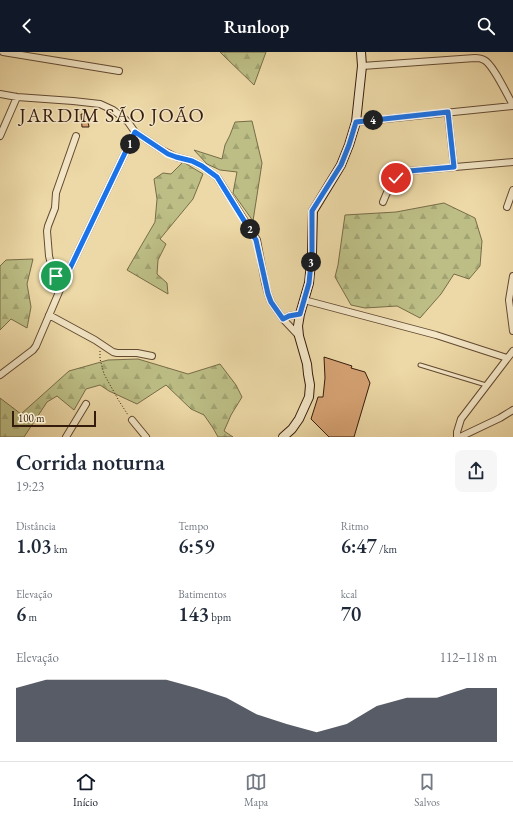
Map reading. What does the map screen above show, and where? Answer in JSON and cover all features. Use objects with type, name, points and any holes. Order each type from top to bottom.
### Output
[{"type":"street","points":[[3,52],[119,71]]},
{"type":"street","points":[[283,437],[292,429],[299,419],[309,397],[310,385],[307,364],[299,336],[298,326],[309,283],[312,253],[312,211],[341,165],[349,145],[356,122],[362,66],[361,52]]},
{"type":"street","points":[[356,122],[513,105],[492,67],[486,60],[483,59],[475,58],[362,66]]},
{"type":"street","points":[[0,94],[16,97],[100,104],[122,116],[135,132],[168,154],[192,161],[217,177],[256,240],[271,302],[283,319],[299,336]]},
{"type":"street","points":[[0,136],[16,97]]},
{"type":"street","points":[[448,112],[454,167]]},
{"type":"street","points":[[0,375],[32,350],[38,341],[62,285],[135,132]]},
{"type":"street","points":[[62,285],[51,264],[47,231],[55,208],[56,193],[76,136]]},
{"type":"street","points":[[383,202],[389,187],[402,173],[409,171],[513,162]]},
{"type":"street","points":[[507,207],[513,190]]},
{"type":"street","points":[[513,276],[509,300],[513,331]]},
{"type":"street","points":[[304,300],[436,335],[507,358]]},
{"type":"street","points":[[283,319],[300,314]]},
{"type":"street","points":[[49,315],[113,352],[137,353],[152,356]]},
{"type":"street","points":[[513,351],[461,419],[458,432],[459,437],[500,418],[513,410]]},
{"type":"street","points":[[66,437],[86,404]]},
{"type":"street","points":[[132,420],[146,437]]},
{"type":"lane","points":[[420,365],[486,385]]},
{"type":"path","points":[[101,344],[100,359],[104,374],[119,401],[132,420]]},
{"type":"green space","points":[[220,52],[266,52],[254,85],[224,56]]},
{"type":"green space","points":[[252,121],[262,163],[253,221],[233,193],[237,172],[220,170],[207,164],[194,150],[222,159],[225,145],[235,122]]},
{"type":"green space","points":[[183,162],[203,174],[193,199],[160,239],[166,244],[158,260],[157,274],[167,283],[168,294],[127,270],[155,222],[157,199],[154,179],[163,173],[171,174]]},
{"type":"green space","points":[[444,203],[475,218],[482,241],[480,266],[469,279],[454,274],[441,294],[420,318],[397,306],[365,308],[351,305],[335,277],[345,215],[396,212]]},
{"type":"green space","points":[[33,259],[27,284],[31,307],[27,328],[11,319],[0,330],[0,266],[6,260]]},
{"type":"green space","points":[[138,359],[188,374],[220,364],[236,385],[242,397],[231,415],[224,431],[233,437],[218,437],[204,415],[191,409],[166,385],[137,404],[109,391],[100,385],[86,389],[74,410],[57,396],[47,402],[24,437],[0,437],[0,398],[21,414],[69,371],[108,360]]},
{"type":"building","points":[[81,114],[87,114],[89,127],[82,127]]},
{"type":"building","points":[[324,357],[365,372],[370,383],[354,437],[329,437],[311,419],[318,397],[323,397],[325,378]]},
{"type":"district","name":"JARDIM SÃO JOÃO","points":[[112,115]]},
{"type":"route","points":[[56,276],[62,285],[135,132],[168,154],[192,161],[217,177],[256,240],[268,294],[271,302],[283,319],[300,314],[309,283],[312,253],[312,211],[341,165],[356,122],[448,112],[454,167],[409,171],[402,173],[396,178]]}]
